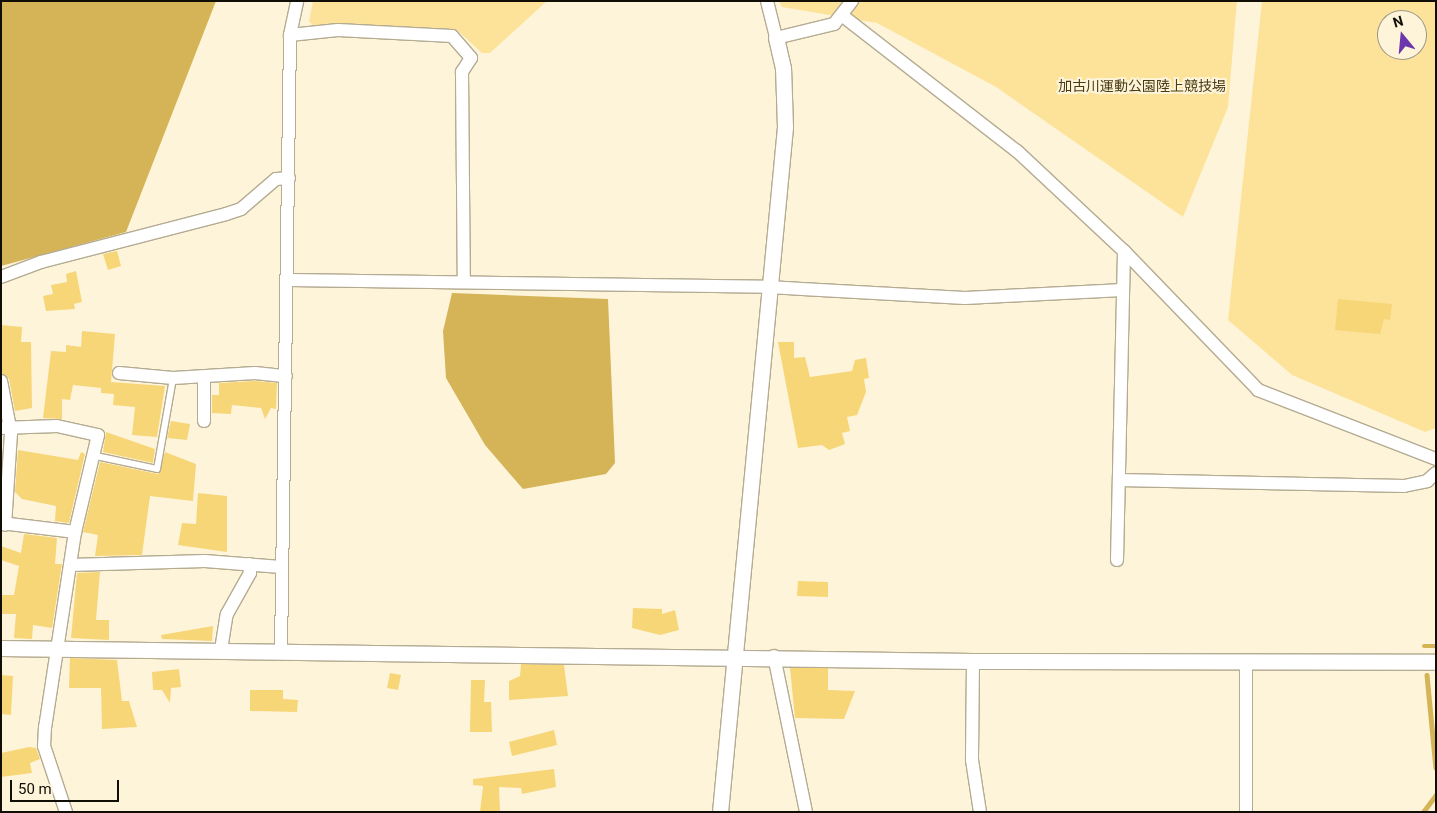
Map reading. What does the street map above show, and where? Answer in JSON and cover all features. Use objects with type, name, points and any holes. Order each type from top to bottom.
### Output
[{"type":"street","points":[[281,650],[281,567],[290,280],[290,36],[297,1]]},
{"type":"street","points":[[720,812],[732,656],[767,287],[785,127],[783,68],[766,1]]},
{"type":"street","points":[[776,38],[834,24],[844,17],[852,1]]},
{"type":"street","points":[[844,17],[1017,151],[1124,251],[1258,390],[1436,459]]},
{"type":"street","points":[[290,36],[338,30],[452,36],[471,58],[462,72],[464,282]]},
{"type":"street","points":[[1,277],[151,231],[241,209],[276,179],[289,178]]},
{"type":"street","points":[[1118,560],[1124,251]]},
{"type":"street","points":[[290,280],[767,287],[965,298],[1123,290]]},
{"type":"street","points":[[119,373],[173,378],[286,376]]},
{"type":"street","points":[[204,377],[204,421]]},
{"type":"street","points":[[1,380],[6,427],[3,524],[75,532]]},
{"type":"street","points":[[6,427],[57,426],[98,435],[96,456],[75,532],[56,649],[44,746],[66,812]]},
{"type":"street","points":[[1119,480],[1404,486],[1426,481],[1436,473]]},
{"type":"street","points":[[70,565],[205,561],[281,567]]},
{"type":"street","points":[[221,650],[227,614],[250,573],[250,564]]},
{"type":"street","points":[[1,648],[774,656],[974,661],[1436,662]]},
{"type":"street","points":[[774,656],[806,812]]},
{"type":"street","points":[[974,661],[972,760],[980,812]]},
{"type":"street","points":[[1246,661],[1246,812]]},
{"type":"lane","points":[[96,456],[157,470],[173,378]]},
{"type":"green space","points":[[313,1],[547,1],[490,53],[482,53],[458,31],[338,24],[315,28],[309,21]]},
{"type":"green space","name":"加古川運動公園陸上競技場","points":[[779,1],[1237,1],[1228,107],[1183,217],[996,87],[877,23],[782,7]]},
{"type":"green space","points":[[1262,1],[1436,1],[1436,428],[1425,432],[1292,375],[1228,320]]},
{"type":"shaded area","points":[[1,1],[216,1],[126,232],[1,266]]},
{"type":"shaded area","points":[[452,293],[608,299],[615,463],[606,474],[523,489],[485,445],[446,378],[443,331]]},
{"type":"building","points":[[117,251],[121,266],[108,270],[103,254]]},
{"type":"building","points":[[76,271],[82,302],[74,304],[75,309],[46,311],[43,296],[53,294],[51,285],[67,282],[66,274]]},
{"type":"building","points":[[1338,299],[1392,304],[1390,320],[1384,319],[1380,334],[1335,330]]},
{"type":"building","points":[[1,325],[22,327],[21,342],[31,342],[32,408],[15,411],[9,379],[1,373]]},
{"type":"building","points":[[82,331],[115,334],[111,382],[165,386],[157,437],[132,435],[135,407],[113,405],[114,394],[101,393],[101,388],[73,385],[70,400],[62,399],[62,419],[43,418],[51,351],[66,352],[66,345],[81,347]]},
{"type":"building","points":[[778,342],[794,342],[794,358],[805,357],[810,377],[852,371],[855,360],[866,358],[869,378],[864,379],[866,392],[857,415],[847,417],[850,431],[842,433],[845,444],[829,450],[822,445],[798,448]]},
{"type":"building","points":[[255,381],[277,383],[276,409],[271,408],[265,419],[261,408],[232,405],[231,414],[212,413],[212,395],[219,395],[219,383]]},
{"type":"building","points":[[171,421],[190,424],[187,440],[167,438]]},
{"type":"building","points":[[106,432],[155,449],[153,463],[103,452]]},
{"type":"building","points":[[18,450],[78,460],[81,452],[85,454],[69,523],[55,521],[56,506],[22,499],[15,492]]},
{"type":"building","points":[[165,452],[196,464],[193,501],[150,496],[142,555],[95,556],[98,535],[83,532],[100,462],[158,474]]},
{"type":"building","points":[[198,493],[227,496],[227,552],[178,545],[182,523],[196,524]]},
{"type":"building","points":[[24,534],[57,538],[55,564],[62,564],[52,628],[33,625],[32,639],[14,638],[16,614],[1,614],[1,595],[14,595],[19,566],[1,560],[1,546],[21,553]]},
{"type":"building","points":[[100,572],[96,620],[109,620],[109,640],[71,638],[77,573]]},
{"type":"building","points":[[798,581],[828,582],[828,597],[797,596]]},
{"type":"building","points":[[633,608],[662,609],[662,614],[675,610],[679,630],[660,635],[632,628]]},
{"type":"building","points":[[213,626],[212,641],[162,639],[161,635]]},
{"type":"building","points":[[70,658],[117,660],[122,701],[129,701],[137,727],[102,729],[101,688],[69,688]]},
{"type":"building","points":[[521,664],[564,665],[568,696],[509,700],[509,681],[520,676]]},
{"type":"building","points":[[790,668],[828,668],[828,690],[855,691],[844,719],[795,718]]},
{"type":"building","points":[[179,669],[181,687],[171,688],[170,703],[162,690],[153,690],[152,672]]},
{"type":"building","points":[[390,673],[401,675],[398,690],[387,688]]},
{"type":"building","points":[[1,675],[13,676],[11,715],[1,714]]},
{"type":"building","points":[[471,680],[485,680],[484,702],[491,702],[492,732],[470,732]]},
{"type":"building","points":[[250,690],[283,690],[283,699],[298,700],[297,712],[250,711]]},
{"type":"building","points":[[554,730],[557,745],[512,756],[509,742]]},
{"type":"building","points":[[29,747],[36,748],[40,759],[30,763],[32,773],[1,777],[1,753]]},
{"type":"building","points":[[554,769],[556,787],[522,794],[521,788],[499,787],[500,812],[480,812],[483,786],[473,785],[473,779]]},
{"type":"waterway","points":[[1424,646],[1436,646]]},
{"type":"waterway","points":[[1427,675],[1436,768]]},
{"type":"waterway","points":[[1423,812],[1436,795]]}]
